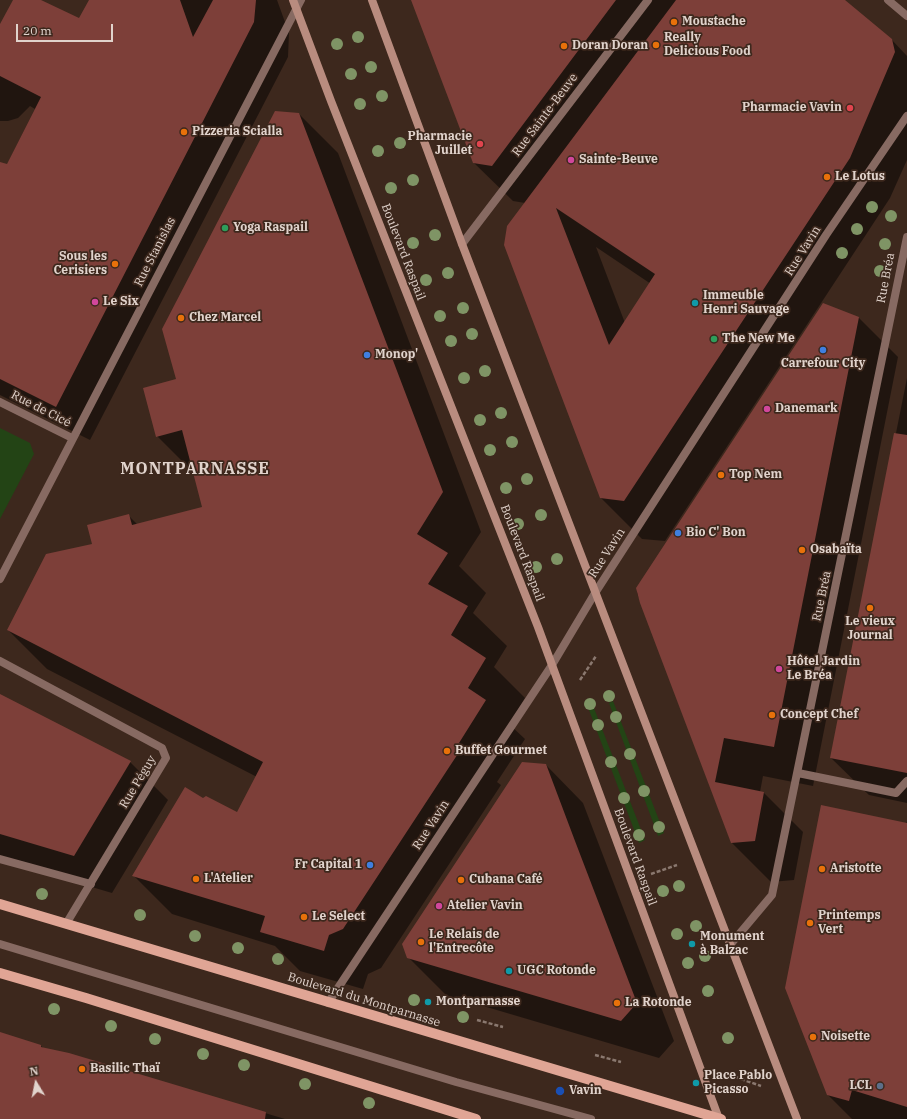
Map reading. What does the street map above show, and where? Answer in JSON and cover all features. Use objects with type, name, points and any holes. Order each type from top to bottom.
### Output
[{"type":"main road","points":[[372,0],[462,244],[796,1119]]},
{"type":"main road","name":"Boulevard Raspail","points":[[297,2],[331,101],[552,665],[719,1119]]},
{"type":"main road","name":"Boulevard du Montparnasse","points":[[0,904],[719,1119]]},
{"type":"main road","points":[[0,973],[86,998],[476,1119]]},
{"type":"street","name":"Rue Sainte-Beuve","points":[[462,244],[648,0]]},
{"type":"street","points":[[888,0],[907,16]]},
{"type":"street","name":"Rue Stanislas","points":[[0,579],[297,2]]},
{"type":"street","name":"Rue Vavin","points":[[328,1003],[552,665],[595,593],[826,235],[907,116]]},
{"type":"street","name":"Rue Bréa","points":[[730,945],[772,895],[907,237]]},
{"type":"street","name":"Rue de Cicé","points":[[0,402],[72,438]]},
{"type":"street","name":"Rue Péguy","points":[[0,661],[162,748],[165,753],[166,758],[66,924]]},
{"type":"street","points":[[798,773],[896,793],[907,781]]},
{"type":"street","points":[[0,860],[91,884]]},
{"type":"street","points":[[0,944],[456,1082],[591,1119]]},
{"type":"path","points":[[579,682],[596,656]]},
{"type":"path","points":[[649,875],[679,864]]},
{"type":"path","points":[[477,1020],[503,1027]]},
{"type":"path","points":[[595,1055],[621,1062]]},
{"type":"path","points":[[722,1072],[765,1087]]},
{"type":"green space","points":[[0,428],[30,443],[34,454],[0,519]]},
{"type":"green space","points":[[613,701],[664,833],[658,836],[609,703]]},
{"type":"green space","points":[[594,708],[645,840],[639,843],[589,710]]},
{"type":"building","points":[[13,0],[41,0],[79,18],[89,0],[180,0],[193,37],[213,0],[256,0],[254,22],[56,407],[0,379],[0,162],[7,164],[41,97],[0,76],[0,24]]},
{"type":"building","points":[[411,0],[616,0],[492,166],[473,163]]},
{"type":"building","points":[[676,0],[845,0],[892,39],[895,52],[850,158],[624,501],[600,498],[504,245],[507,226]],"holes":[[[556,208],[655,274],[609,345]]]},
{"type":"building","points":[[275,111],[299,113],[443,492],[417,534],[448,553],[428,584],[468,606],[451,635],[486,658],[468,688],[486,700],[459,743],[463,746],[343,929],[329,935],[324,951],[260,932],[265,916],[132,876],[185,787],[203,798],[206,796],[237,812],[263,762],[7,630],[46,554],[92,544],[87,525],[129,514],[132,525],[202,507],[182,430],[156,437],[143,388],[176,379],[162,329]]},
{"type":"building","points":[[823,303],[859,317],[774,747],[724,738],[715,782],[764,792],[755,841],[731,843],[640,603],[636,588]]},
{"type":"building","points":[[894,433],[907,435],[907,773],[830,758]]},
{"type":"building","points":[[0,694],[131,761],[74,856],[0,834]]},
{"type":"building","points":[[522,762],[546,764],[637,1003],[621,1021],[407,958],[402,944]]},
{"type":"building","points":[[821,805],[907,823],[907,1107],[852,1090],[849,1101],[827,1095],[785,988]]},
{"type":"building","points":[[0,1032],[41,1045],[41,1047],[69,1053],[266,1112],[265,1119],[0,1119]]},
{"type":"place","name":"Moustache","points":[[674,22]]},
{"type":"place","name":"Really Delicious Food","points":[[656,45]]},
{"type":"place","name":"Doran Doran","points":[[564,46]]},
{"type":"place","name":"Pharmacie Vavin","points":[[850,108]]},
{"type":"place","name":"Pizzeria Scialla","points":[[184,132]]},
{"type":"place","name":"Pharmacie Juillet","points":[[480,144]]},
{"type":"place","name":"Sainte-Beuve","points":[[571,160]]},
{"type":"place","name":"Le Lotus","points":[[827,177]]},
{"type":"place","name":"Yoga Raspail","points":[[225,228]]},
{"type":"place","name":"Sous les Cerisiers","points":[[115,264]]},
{"type":"place","name":"Le Six","points":[[95,302]]},
{"type":"place","name":"Immeuble Henri Sauvage","points":[[695,303]]},
{"type":"place","name":"Chez Marcel","points":[[181,318]]},
{"type":"place","name":"The New Me","points":[[714,339]]},
{"type":"place","name":"Carrefour City","points":[[823,350]]},
{"type":"place","name":"Monop'","points":[[367,355]]},
{"type":"place","name":"Danemark","points":[[767,409]]},
{"type":"place","name":"Top Nem","points":[[721,475]]},
{"type":"place","name":"Bio C' Bon","points":[[678,533]]},
{"type":"place","name":"Osabaïta","points":[[802,550]]},
{"type":"place","name":"Le vieux Journal","points":[[870,608]]},
{"type":"place","name":"Hôtel Jardin Le Bréa","points":[[779,669]]},
{"type":"place","name":"Concept Chef","points":[[772,715]]},
{"type":"place","name":"Buffet Gourmet","points":[[447,751]]},
{"type":"place","name":"Fr Capital 1","points":[[370,865]]},
{"type":"place","name":"Aristotte","points":[[822,869]]},
{"type":"place","name":"L'Atelier","points":[[196,879]]},
{"type":"place","name":"Cubana Café","points":[[461,880]]},
{"type":"place","name":"Atelier Vavin","points":[[439,906]]},
{"type":"place","name":"Le Select","points":[[304,917]]},
{"type":"place","name":"Printemps Vert","points":[[810,923]]},
{"type":"place","name":"Le Relais de l'Entrecôte","points":[[421,942]]},
{"type":"place","name":"Monument à Balzac","points":[[692,944]]},
{"type":"place","name":"UGC Rotonde","points":[[509,971]]},
{"type":"place","name":"Montparnasse","points":[[428,1002]]},
{"type":"place","name":"La Rotonde","points":[[617,1003]]},
{"type":"place","name":"Noisette","points":[[813,1037]]},
{"type":"place","name":"Basilic Thaï","points":[[82,1069]]},
{"type":"place","name":"Place Pablo Picasso","points":[[696,1083]]},
{"type":"place","name":"LCL","points":[[880,1086]]},
{"type":"place","name":"Vavin","points":[[560,1091]]},
{"type":"district","name":"MONTPARNASSE","points":[[195,469]]}]
